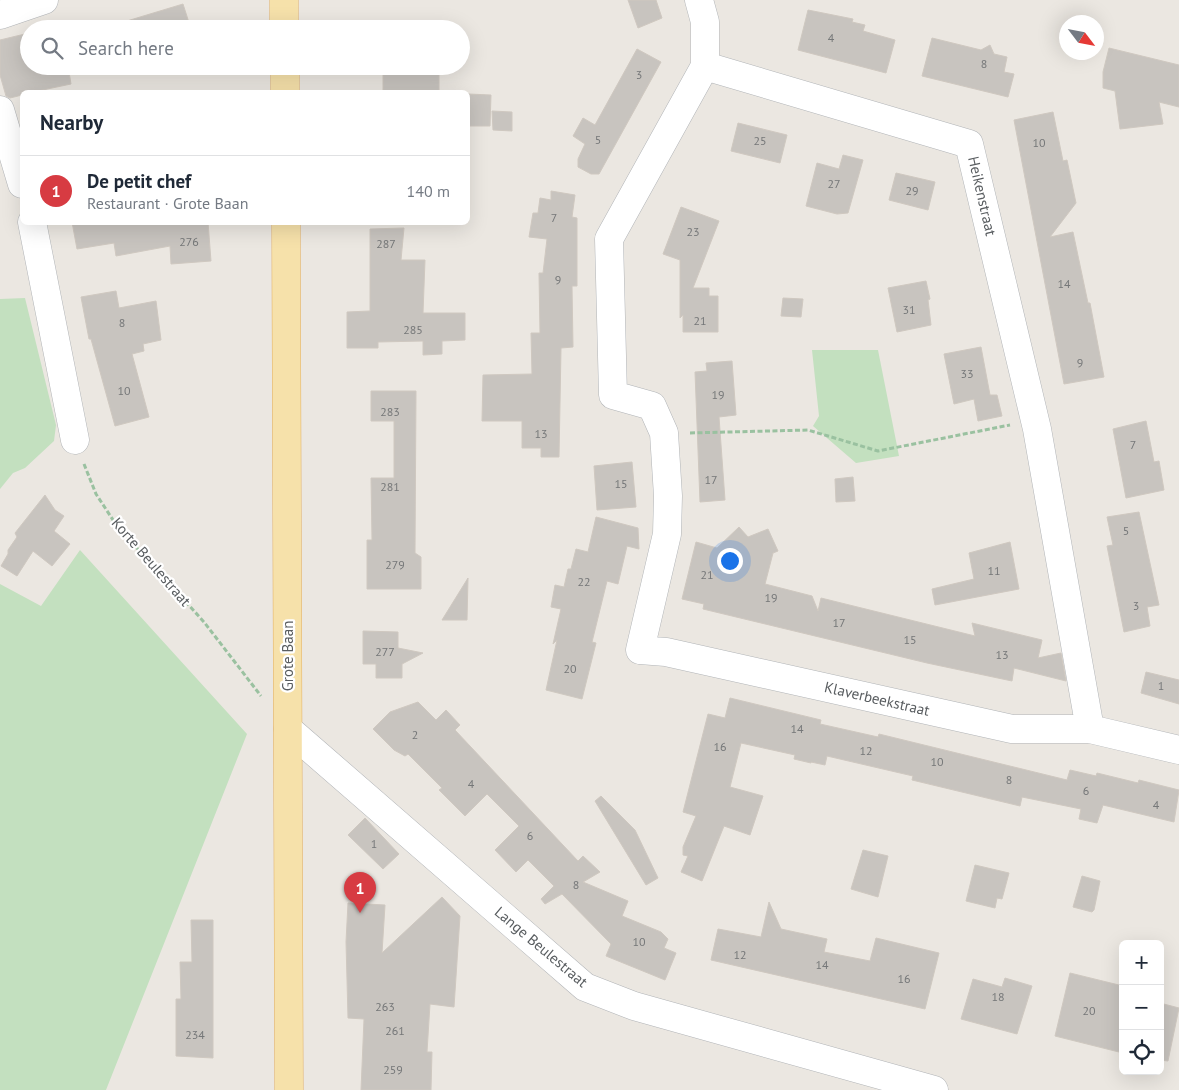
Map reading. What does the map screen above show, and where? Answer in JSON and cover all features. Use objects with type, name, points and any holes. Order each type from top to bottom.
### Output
[{"type":"main road","points":[[284,0],[284,20]]},
{"type":"main road","points":[[285,75],[285,90]]},
{"type":"main road","name":"Grote Baan","points":[[286,225],[289,1090]]},
{"type":"street","points":[[0,14],[44,0]]},
{"type":"street","points":[[664,434],[652,406],[613,395],[608,239],[705,66],[705,22],[699,0]]},
{"type":"street","name":"Heikenstraat","points":[[705,66],[969,144],[1036,425]]},
{"type":"street","points":[[0,110],[20,177]]},
{"type":"street","points":[[33,225],[75,440]]},
{"type":"street","points":[[1036,425],[1090,729]]},
{"type":"street","name":"Klaverbeekstraat","points":[[664,434],[668,496],[667,534],[640,650],[666,652],[1012,729],[1090,729],[1179,750]]},
{"type":"street","name":"Lange Beulestraat","points":[[288,729],[585,987],[634,1006],[934,1090]]},
{"type":"path","points":[[664,434],[808,430],[878,451],[1036,425]]},
{"type":"path","name":"Korte Beulestraat","points":[[75,440],[96,494],[117,526],[204,622],[264,699]]},
{"type":"green space","points":[[25,298],[56,425],[54,441],[25,468],[13,473],[0,489],[0,299]]},
{"type":"green space","points":[[812,350],[878,350],[899,456],[856,463],[813,426],[819,416]]},
{"type":"green space","points":[[80,550],[247,734],[106,1090],[0,1090],[0,584],[41,606]]},
{"type":"building","points":[[628,0],[656,0],[662,18],[638,28]]},
{"type":"building","points":[[183,4],[188,20],[130,20]]},
{"type":"building","points":[[808,10],[853,19],[852,22],[865,25],[863,31],[895,40],[886,73],[798,50]]},
{"type":"building","points":[[20,35],[20,75],[70,75],[71,84],[42,90],[20,90],[20,96],[10,98],[6,96],[0,75],[0,40]]},
{"type":"building","points":[[932,38],[981,50],[990,45],[994,54],[1007,57],[1004,72],[1014,74],[1008,97],[922,76]]},
{"type":"building","points":[[1109,48],[1179,65],[1179,107],[1159,102],[1163,124],[1120,129],[1115,91],[1103,88],[1103,72]]},
{"type":"building","points":[[637,49],[661,62],[599,174],[591,174],[578,167],[578,159],[585,144],[573,136],[583,118],[595,125]]},
{"type":"building","points":[[383,75],[439,75],[439,90],[383,90]]},
{"type":"building","points":[[470,94],[491,95],[490,126],[470,126]]},
{"type":"building","points":[[492,111],[512,112],[512,131],[493,130]]},
{"type":"building","points":[[1053,112],[1063,161],[1067,160],[1076,203],[1050,237],[1073,232],[1088,303],[1090,303],[1104,377],[1064,384],[1014,120]]},
{"type":"building","points":[[738,123],[787,135],[780,163],[731,151]]},
{"type":"building","points":[[843,155],[863,160],[848,213],[837,214],[806,206],[817,163],[839,169]]},
{"type":"building","points":[[896,173],[935,182],[928,210],[889,200]]},
{"type":"building","points":[[551,191],[575,195],[572,217],[577,218],[577,286],[572,286],[573,347],[561,348],[559,457],[541,457],[541,448],[522,448],[522,421],[482,421],[483,375],[532,374],[531,333],[540,333],[539,273],[543,273],[547,239],[529,237],[533,213],[538,213],[540,198],[551,200]]},
{"type":"building","points":[[681,207],[719,221],[693,288],[709,288],[709,296],[718,296],[718,332],[683,332],[683,315],[680,318],[680,260],[663,254]]},
{"type":"building","points":[[73,225],[208,225],[211,261],[171,264],[170,246],[116,256],[114,243],[77,249]]},
{"type":"building","points":[[404,228],[401,260],[425,260],[423,313],[465,313],[465,340],[442,341],[442,354],[423,355],[423,341],[378,342],[378,348],[347,348],[347,312],[370,311],[370,229]]},
{"type":"building","points":[[926,281],[930,299],[928,300],[931,325],[897,332],[888,288]]},
{"type":"building","points":[[116,291],[119,308],[156,301],[161,340],[143,344],[144,351],[132,354],[149,417],[115,426],[91,339],[89,339],[81,297]]},
{"type":"building","points":[[783,298],[803,299],[801,317],[781,316]]},
{"type":"building","points":[[981,347],[990,395],[997,395],[1002,416],[978,421],[974,399],[954,404],[944,354]]},
{"type":"building","points":[[732,361],[736,415],[719,417],[725,500],[700,502],[695,372],[707,371],[706,363]]},
{"type":"building","points":[[371,391],[416,391],[415,553],[421,557],[421,589],[367,589],[367,540],[372,540],[371,478],[394,478],[394,421],[371,421]]},
{"type":"building","points":[[1146,421],[1154,462],[1159,461],[1164,490],[1126,498],[1113,429]]},
{"type":"building","points":[[632,462],[636,507],[597,510],[594,466]]},
{"type":"building","points":[[853,477],[855,501],[836,502],[835,479]]},
{"type":"building","points":[[45,495],[55,510],[64,516],[54,531],[70,544],[52,566],[33,551],[17,576],[1,566],[8,554],[8,550],[17,537],[15,533]]},
{"type":"building","points":[[1139,512],[1159,605],[1147,607],[1150,626],[1124,632],[1107,546],[1113,545],[1107,517]]},
{"type":"building","points":[[596,517],[638,528],[639,549],[627,546],[618,584],[607,581],[592,642],[596,643],[582,699],[546,690],[557,640],[553,644],[561,609],[551,607],[555,585],[564,587],[568,569],[571,569],[576,549],[588,552]]},
{"type":"building","points":[[739,527],[748,537],[768,529],[778,551],[773,553],[765,584],[812,596],[818,611],[821,598],[975,636],[972,623],[1042,640],[1038,658],[1061,653],[1066,681],[1014,668],[1012,681],[927,663],[703,609],[704,604],[682,599],[696,542],[717,548]]},
{"type":"building","points":[[1010,542],[1019,589],[935,605],[932,589],[974,579],[969,553]]},
{"type":"building","points":[[468,578],[467,620],[442,620]]},
{"type":"building","points":[[363,631],[398,632],[398,648],[423,653],[402,664],[402,678],[376,678],[376,664],[363,664]]},
{"type":"building","points":[[1146,672],[1179,680],[1179,704],[1141,693]]},
{"type":"building","points":[[730,698],[821,720],[820,724],[878,737],[879,734],[1067,780],[1070,770],[1096,776],[1097,773],[1138,783],[1139,780],[1179,790],[1174,822],[1103,805],[1097,823],[1079,819],[1081,809],[1022,797],[1020,806],[912,780],[913,776],[827,756],[825,765],[811,763],[794,759],[795,755],[741,743],[730,787],[763,796],[750,835],[724,826],[702,881],[681,872],[688,856],[683,855],[683,847],[696,816],[683,812],[708,714],[725,718]]},
{"type":"building","points":[[418,702],[436,720],[446,710],[460,725],[455,730],[578,861],[583,856],[600,872],[583,882],[628,901],[622,916],[661,932],[668,939],[664,948],[676,953],[665,980],[606,956],[611,944],[562,894],[545,904],[541,899],[554,886],[528,860],[516,872],[495,850],[519,826],[487,794],[465,816],[439,790],[442,788],[408,754],[405,756],[394,750],[373,729],[390,712]]},
{"type":"building","points":[[601,796],[635,830],[658,878],[646,885],[595,801]]},
{"type":"building","points":[[365,818],[399,854],[383,869],[348,835]]},
{"type":"building","points":[[863,850],[888,856],[878,897],[851,889]]},
{"type":"building","points":[[975,865],[1009,873],[1002,899],[997,898],[995,908],[966,901]]},
{"type":"building","points":[[1082,876],[1100,881],[1092,912],[1073,907]]},
{"type":"building","points":[[442,897],[460,916],[454,1007],[430,1004],[427,1052],[432,1052],[431,1090],[361,1090],[364,1019],[348,1018],[346,942],[348,903],[385,905],[382,953]]},
{"type":"building","points":[[769,902],[781,929],[827,939],[824,952],[870,961],[876,938],[939,953],[925,1009],[711,960],[718,929],[761,937]]},
{"type":"building","points":[[191,920],[213,920],[213,1058],[176,1056],[176,999],[181,999],[180,962],[192,962]]},
{"type":"building","points":[[1070,973],[1119,985],[1119,1052],[1055,1036]]},
{"type":"building","points":[[1005,978],[1032,986],[1017,1034],[961,1019],[973,979],[1002,987]]},
{"type":"building","points":[[1164,1004],[1179,1008],[1168,1061],[1164,1060]]},
{"type":"place","name":"De petit chef","points":[[360,913]]}]
